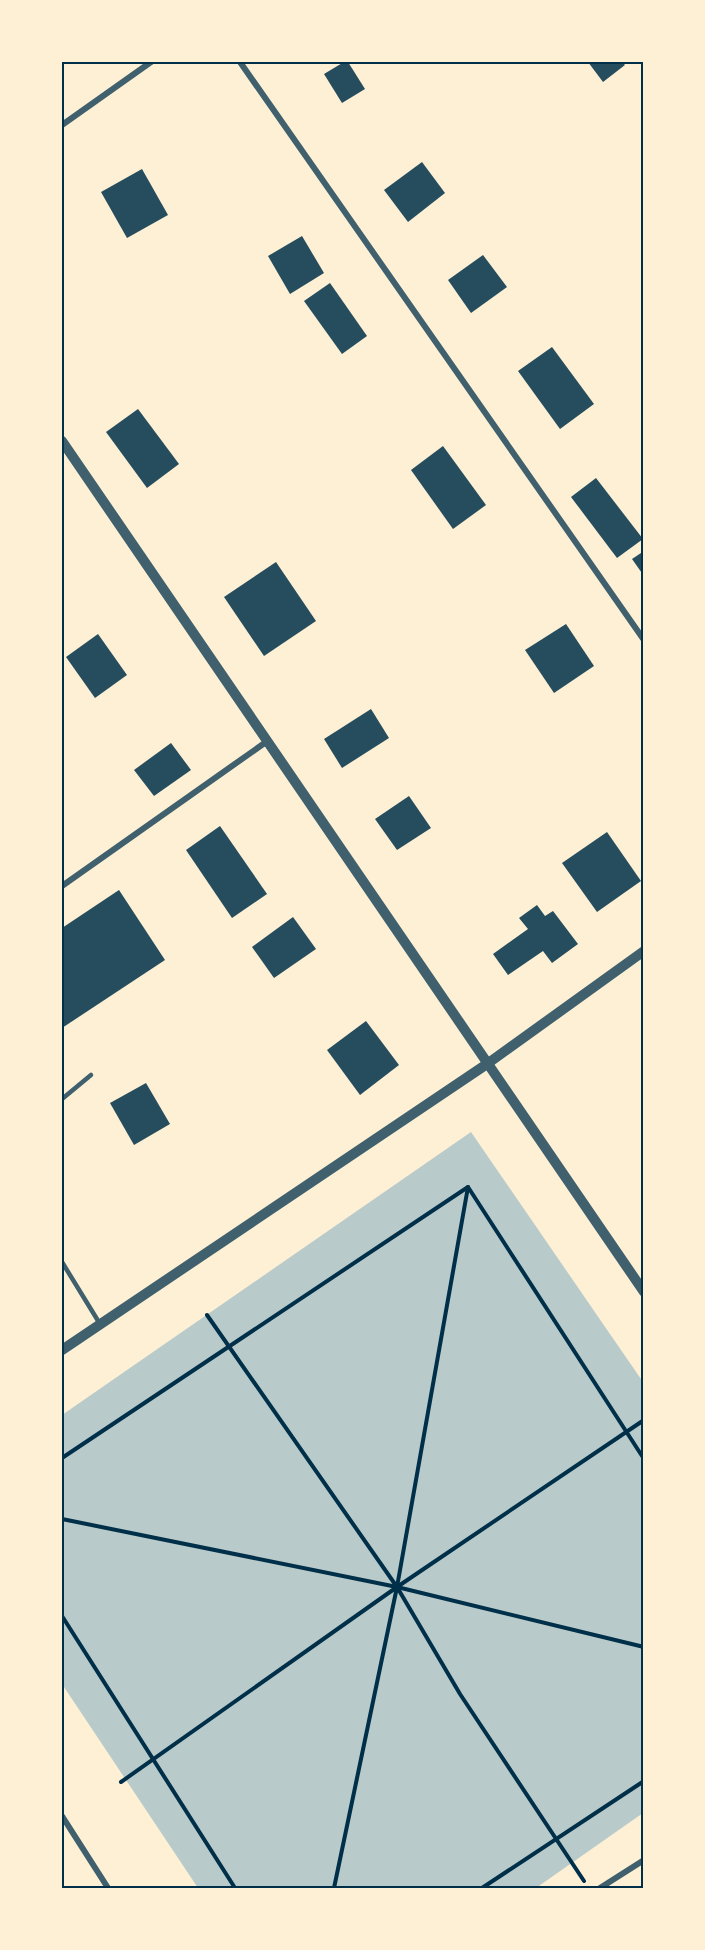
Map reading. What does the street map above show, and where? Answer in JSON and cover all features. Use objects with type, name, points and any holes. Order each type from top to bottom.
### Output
[{"type":"street","points":[[62,125],[151,62]]},
{"type":"street","points":[[240,62],[644,640]]},
{"type":"street","points":[[62,441],[644,1292]]},
{"type":"street","points":[[62,886],[266,742]]},
{"type":"street","points":[[62,1350],[487,1064],[644,951]]},
{"type":"street","points":[[62,1816],[108,1888]]},
{"type":"street","points":[[600,1888],[644,1860]]},
{"type":"lane","points":[[62,1099],[91,1076]]},
{"type":"lane","points":[[62,1262],[100,1324]]},
{"type":"path","points":[[62,1458],[468,1186]]},
{"type":"path","points":[[468,1186],[644,1459]]},
{"type":"path","points":[[334,1888],[398,1587],[468,1186]]},
{"type":"path","points":[[207,1315],[398,1587],[460,1694],[590,1888]]},
{"type":"path","points":[[121,1782],[398,1587],[644,1420]]},
{"type":"path","points":[[62,1519],[398,1587],[644,1647]]},
{"type":"path","points":[[62,1616],[235,1888]]},
{"type":"path","points":[[482,1888],[644,1781]]},
{"type":"shaded area","points":[[471,1132],[643,1382],[643,1813],[536,1888],[198,1888],[62,1684],[62,1415]]},
{"type":"building","points":[[348,62],[365,89],[342,103],[324,74]]},
{"type":"building","points":[[588,62],[622,62],[625,65],[603,82]]},
{"type":"building","points":[[422,162],[445,193],[408,222],[384,190]]},
{"type":"building","points":[[142,169],[168,215],[127,238],[101,192]]},
{"type":"building","points":[[302,236],[324,273],[290,294],[268,256]]},
{"type":"building","points":[[483,255],[507,287],[471,313],[448,280]]},
{"type":"building","points":[[330,283],[367,336],[342,354],[304,301]]},
{"type":"building","points":[[552,347],[594,404],[560,429],[518,371]]},
{"type":"building","points":[[138,409],[179,464],[147,488],[106,432]]},
{"type":"building","points":[[443,446],[486,505],[453,529],[411,470]]},
{"type":"building","points":[[596,478],[643,539],[617,558],[571,497]]},
{"type":"building","points":[[644,551],[644,576],[632,559]]},
{"type":"building","points":[[276,562],[316,621],[264,656],[224,597]]},
{"type":"building","points":[[566,624],[594,666],[554,693],[525,650]]},
{"type":"building","points":[[98,634],[127,675],[95,698],[66,657]]},
{"type":"building","points":[[371,709],[389,738],[342,768],[324,739]]},
{"type":"building","points":[[171,743],[191,770],[154,796],[134,770]]},
{"type":"building","points":[[409,796],[431,828],[397,850],[375,819]]},
{"type":"building","points":[[220,826],[267,894],[232,918],[186,850]]},
{"type":"building","points":[[607,832],[641,881],[597,912],[562,863]]},
{"type":"building","points":[[119,890],[165,960],[62,1028],[62,928]]},
{"type":"building","points":[[537,905],[545,916],[553,911],[578,944],[552,963],[543,951],[508,975],[493,954],[528,929],[519,918]]},
{"type":"building","points":[[293,917],[316,949],[274,978],[252,947]]},
{"type":"building","points":[[366,1021],[399,1065],[360,1095],[327,1050]]},
{"type":"building","points":[[146,1083],[170,1124],[134,1145],[110,1103]]}]
